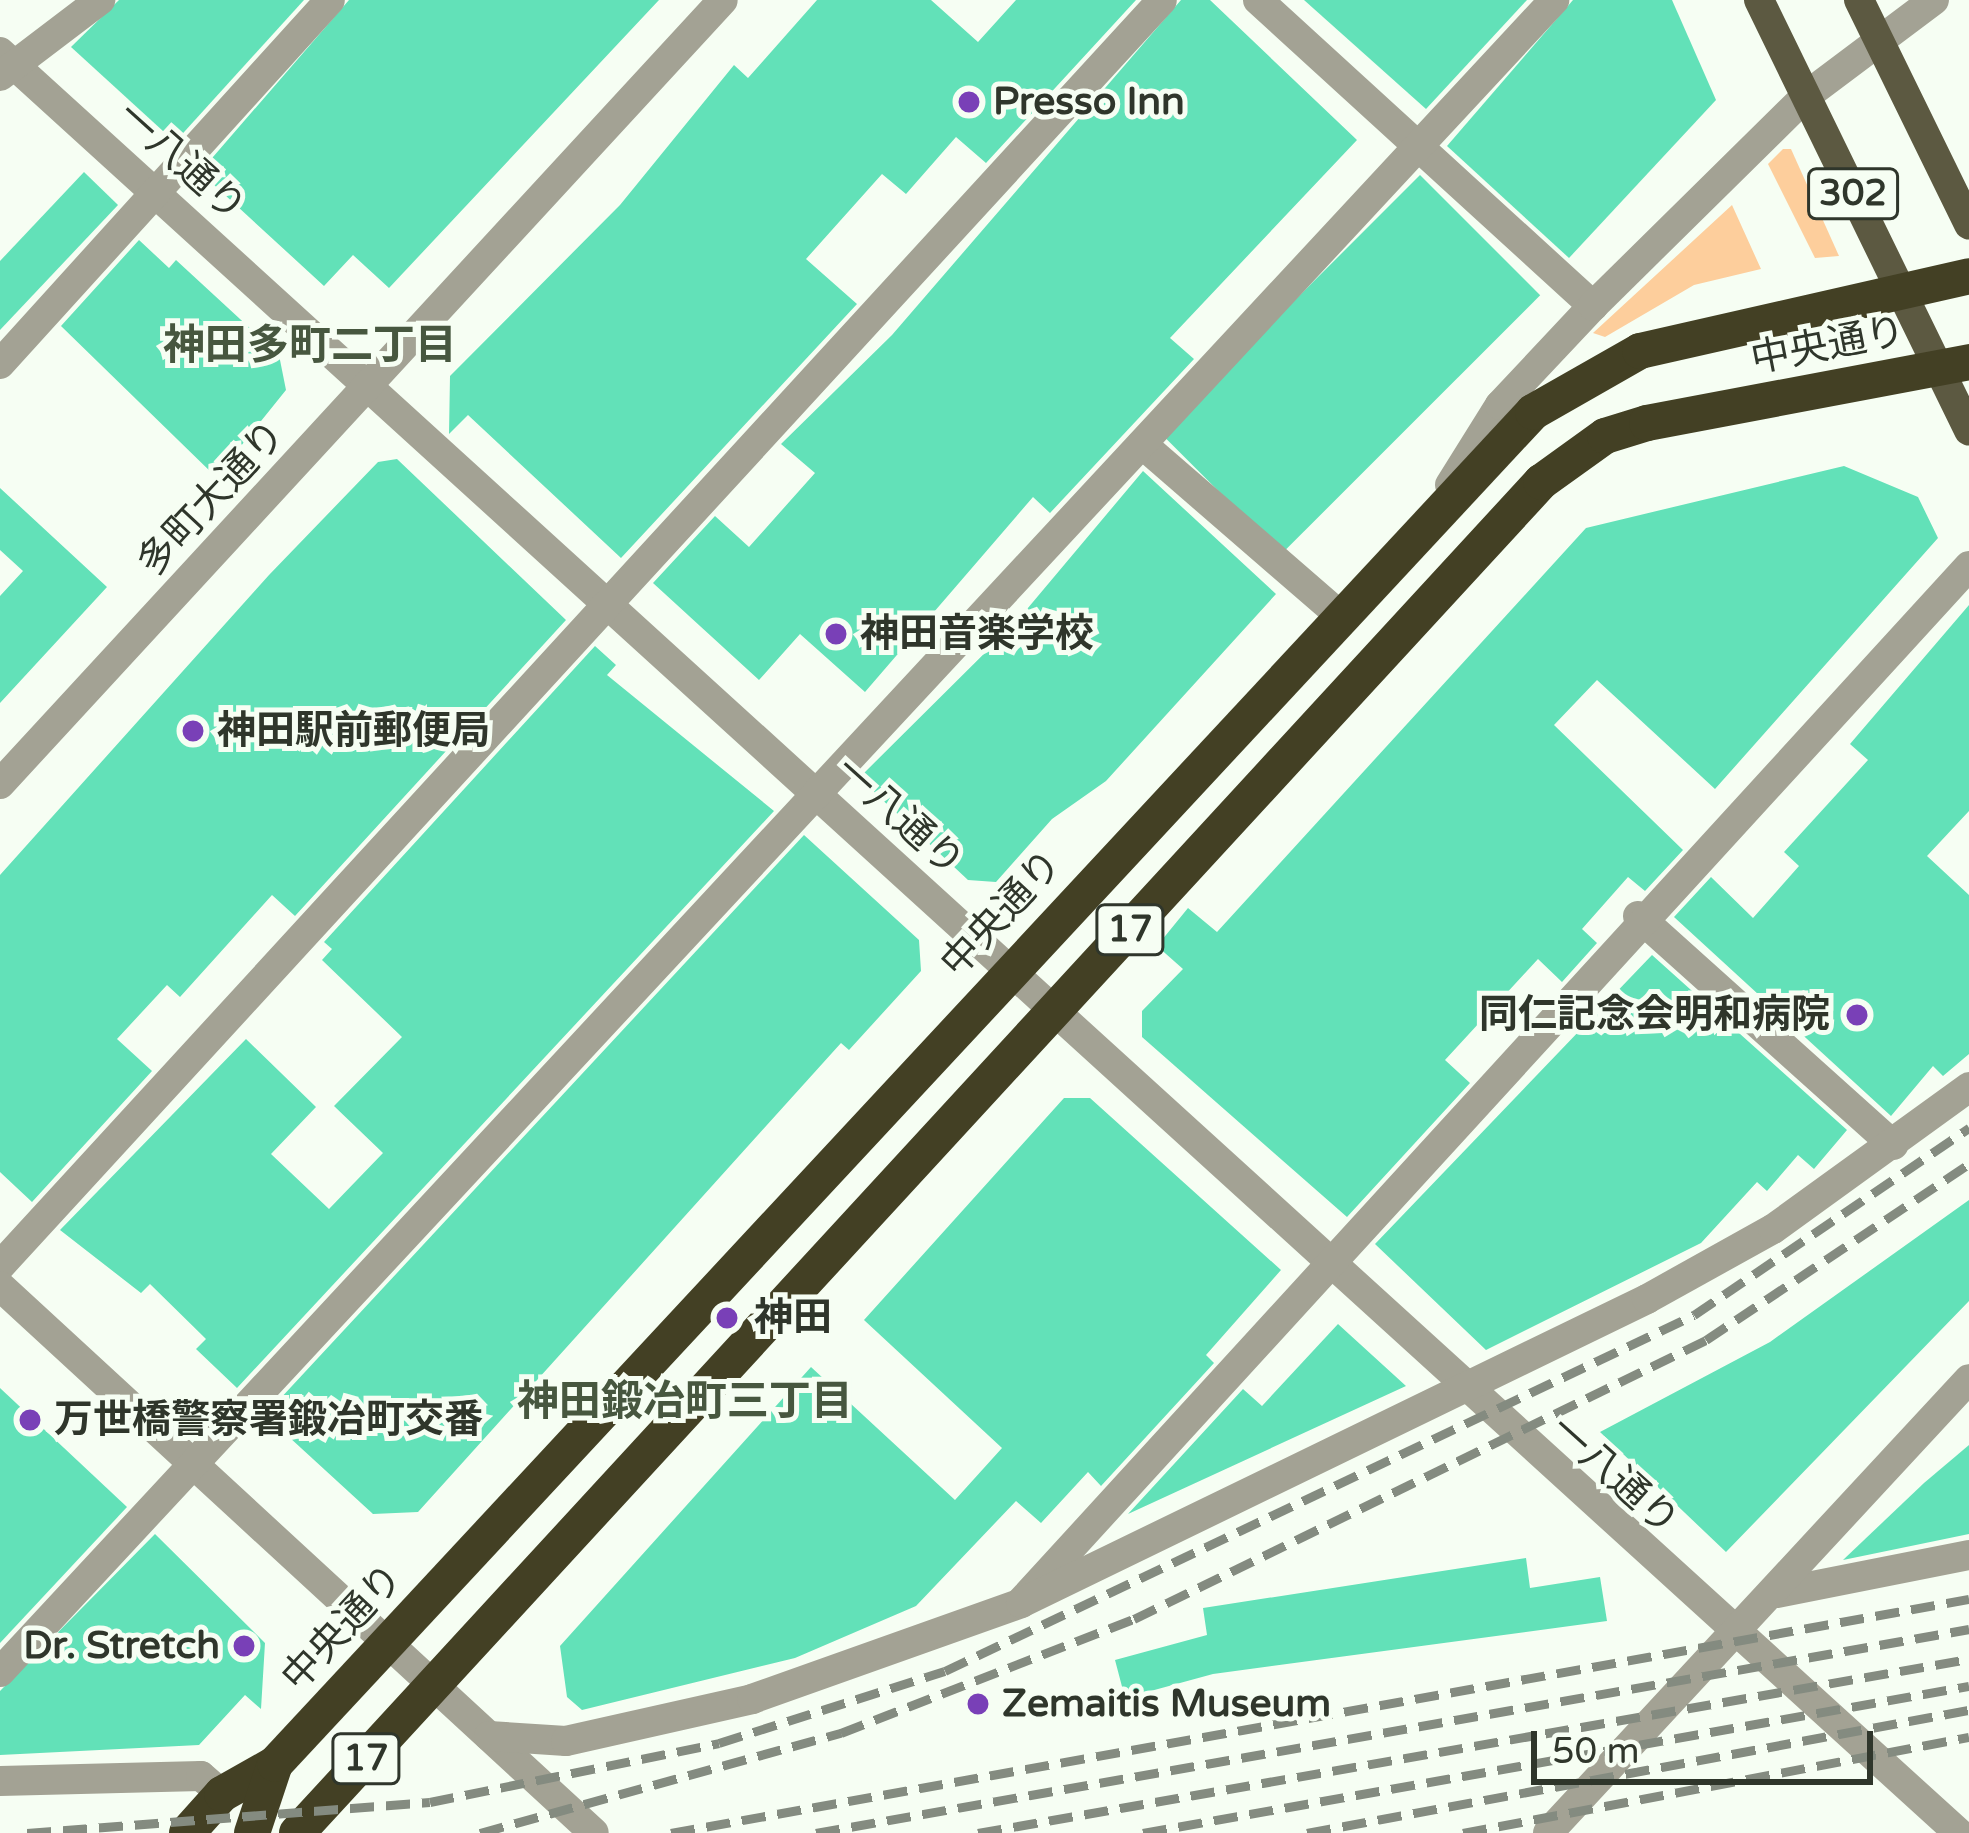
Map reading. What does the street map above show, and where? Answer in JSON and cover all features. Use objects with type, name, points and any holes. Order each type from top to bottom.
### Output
[{"type":"highway","name":"中央通り","points":[[253,1833],[275,1764],[1444,496],[1533,412],[1609,362],[1969,277]]},
{"type":"highway","name":"中央通り","points":[[297,1833],[1572,456],[1647,423],[1953,364]]},
{"type":"highway","points":[[187,1833],[222,1794],[275,1764]]},
{"type":"main road","name":"302","points":[[1759,0],[1900,291],[1953,364],[1969,430]]},
{"type":"main road","name":"302","points":[[1859,0],[1969,225]]},
{"type":"street","points":[[4,64],[100,0]]},
{"type":"street","points":[[0,364],[330,0]]},
{"type":"street","name":"多町大通り","points":[[0,784],[722,0]]},
{"type":"street","points":[[0,1266],[1162,0]]},
{"type":"street","points":[[1258,0],[1593,306]]},
{"type":"street","points":[[0,1672],[813,791],[1421,149],[1555,0]]},
{"type":"street","points":[[1444,496],[1500,405],[1593,306],[1806,96],[1934,0]]},
{"type":"street","name":"一八通り","points":[[4,64],[154,190],[1733,1636],[1959,1833]]},
{"type":"street","points":[[1142,443],[1336,613]]},
{"type":"street","points":[[1021,1603],[1638,916],[1969,566]]},
{"type":"street","points":[[1638,916],[1893,1145]]},
{"type":"street","points":[[489,1736],[566,1741],[752,1700],[1021,1603],[1463,1390],[1773,1228],[1969,1088]]},
{"type":"street","points":[[0,1286],[594,1833]]},
{"type":"street","points":[[1548,1833],[1777,1593],[1969,1379]]},
{"type":"street","points":[[1777,1593],[1969,1555]]},
{"type":"street","points":[[0,1781],[201,1776],[222,1794]]},
{"type":"shaded area","points":[[1783,149],[1791,149],[1839,256],[1815,258],[1768,164]]},
{"type":"shaded area","points":[[1732,205],[1761,269],[1694,285],[1605,337],[1593,333]]},
{"type":"building","points":[[119,0],[304,0],[175,142],[71,47]]},
{"type":"building","points":[[349,0],[659,0],[389,288],[353,255],[324,286],[200,172]]},
{"type":"building","points":[[817,0],[931,0],[978,42],[1016,0],[1136,0],[986,163],[956,137],[906,194],[882,174],[806,259],[857,304],[621,558],[468,415],[449,434],[450,376],[620,205],[734,65],[748,78]]},
{"type":"building","points":[[1181,0],[1210,0],[1357,140],[1170,338],[1194,359],[1050,513],[1033,497],[865,692],[800,634],[759,680],[653,583],[715,516],[749,547],[815,473],[781,444],[892,335]]},
{"type":"building","points":[[1304,0],[1527,0],[1426,109]]},
{"type":"building","points":[[1573,0],[1672,0],[1716,100],[1569,258],[1447,146]]},
{"type":"building","points":[[84,172],[118,205],[0,330],[0,261]]},
{"type":"building","points":[[1420,175],[1540,295],[1281,554],[1161,434]]},
{"type":"building","points":[[139,240],[169,268],[176,260],[279,355],[286,390],[216,477],[61,326]]},
{"type":"building","points":[[397,459],[566,620],[295,916],[272,895],[180,997],[167,985],[117,1039],[152,1071],[32,1202],[0,1172],[0,875],[269,575],[378,462]]},
{"type":"building","points":[[1844,466],[1918,497],[1938,538],[1715,789],[1597,680],[1554,725],[1683,850],[1645,891],[1628,877],[1582,929],[1597,943],[1562,982],[1538,959],[1445,1060],[1470,1083],[1347,1217],[1142,1037],[1142,1011],[1183,969],[1157,946],[1188,908],[1217,932],[1586,528]]},
{"type":"building","points":[[1143,471],[1276,594],[1106,781],[1052,819],[996,882],[968,880],[859,778],[1017,621]]},
{"type":"building","points":[[0,488],[107,587],[0,703],[0,596],[23,571],[0,550]]},
{"type":"building","points":[[1969,605],[1969,811],[1927,856],[1969,895],[1969,1054],[1943,1076],[1933,1066],[1891,1116],[1674,917],[1711,877],[1753,918],[1799,866],[1784,852],[1868,760],[1850,744]]},
{"type":"building","points":[[595,646],[616,665],[607,675],[774,811],[237,1388],[196,1349],[206,1339],[150,1284],[141,1293],[60,1230],[246,1039],[316,1107],[271,1154],[329,1209],[383,1153],[334,1106],[402,1037],[322,960],[332,949],[324,942]]},
{"type":"building","points":[[804,835],[919,940],[921,971],[849,1050],[841,1043],[418,1512],[373,1514],[265,1415]]},
{"type":"building","points":[[1652,955],[1847,1130],[1814,1169],[1798,1155],[1767,1191],[1757,1182],[1701,1243],[1486,1350],[1375,1244]]},
{"type":"building","points":[[1064,1098],[1090,1098],[1281,1270],[1206,1355],[1214,1363],[1101,1486],[1088,1472],[1041,1523],[1016,1501],[916,1606],[795,1658],[582,1710],[567,1697],[560,1646],[811,1367],[955,1500],[1002,1448],[864,1320]]},
{"type":"building","points":[[1969,1200],[1969,1301],[1726,1552],[1600,1432],[1770,1342]]},
{"type":"building","points":[[1338,1324],[1406,1386],[1128,1514],[1243,1389],[1262,1406]]},
{"type":"building","points":[[0,1388],[127,1507],[0,1643]]},
{"type":"building","points":[[1969,1445],[1969,1534],[1843,1560],[1924,1483]]},
{"type":"building","points":[[155,1534],[265,1643],[261,1709],[245,1695],[199,1745],[0,1755],[0,1691]]},
{"type":"building","points":[[1526,1558],[1530,1588],[1600,1577],[1607,1621],[1213,1674],[1125,1698],[1115,1660],[1207,1635],[1203,1608]]},
{"type":"railway","points":[[27,1833],[430,1802],[719,1743],[945,1671],[1694,1315],[1969,1128]]},
{"type":"railway","points":[[480,1833],[841,1733],[1134,1619],[1706,1340],[1969,1164]]},
{"type":"railway","points":[[671,1833],[1969,1599]]},
{"type":"railway","points":[[816,1833],[1969,1629]]},
{"type":"railway","points":[[978,1833],[1969,1659]]},
{"type":"railway","points":[[1143,1833],[1969,1686]]},
{"type":"railway","points":[[1307,1833],[1969,1710]]},
{"type":"railway","points":[[1463,1833],[1969,1737]]},
{"type":"place","name":"Presso Inn","points":[[969,102]]},
{"type":"place","name":"神田音楽学校","points":[[836,634]]},
{"type":"place","name":"神田駅前郵便局","points":[[193,731]]},
{"type":"place","name":"同仁記念会明和病院","points":[[1857,1015]]},
{"type":"place","name":"神田","points":[[727,1318]]},
{"type":"place","name":"万世橋警察署鍛冶町交番","points":[[30,1420]]},
{"type":"place","name":"Dr. Stretch","points":[[244,1646]]},
{"type":"place","name":"Zemaitis Museum","points":[[978,1704]]},
{"type":"district","name":"神田多町二丁目","points":[[310,346]]},
{"type":"district","name":"神田鍛冶町三丁目","points":[[685,1402]]}]
